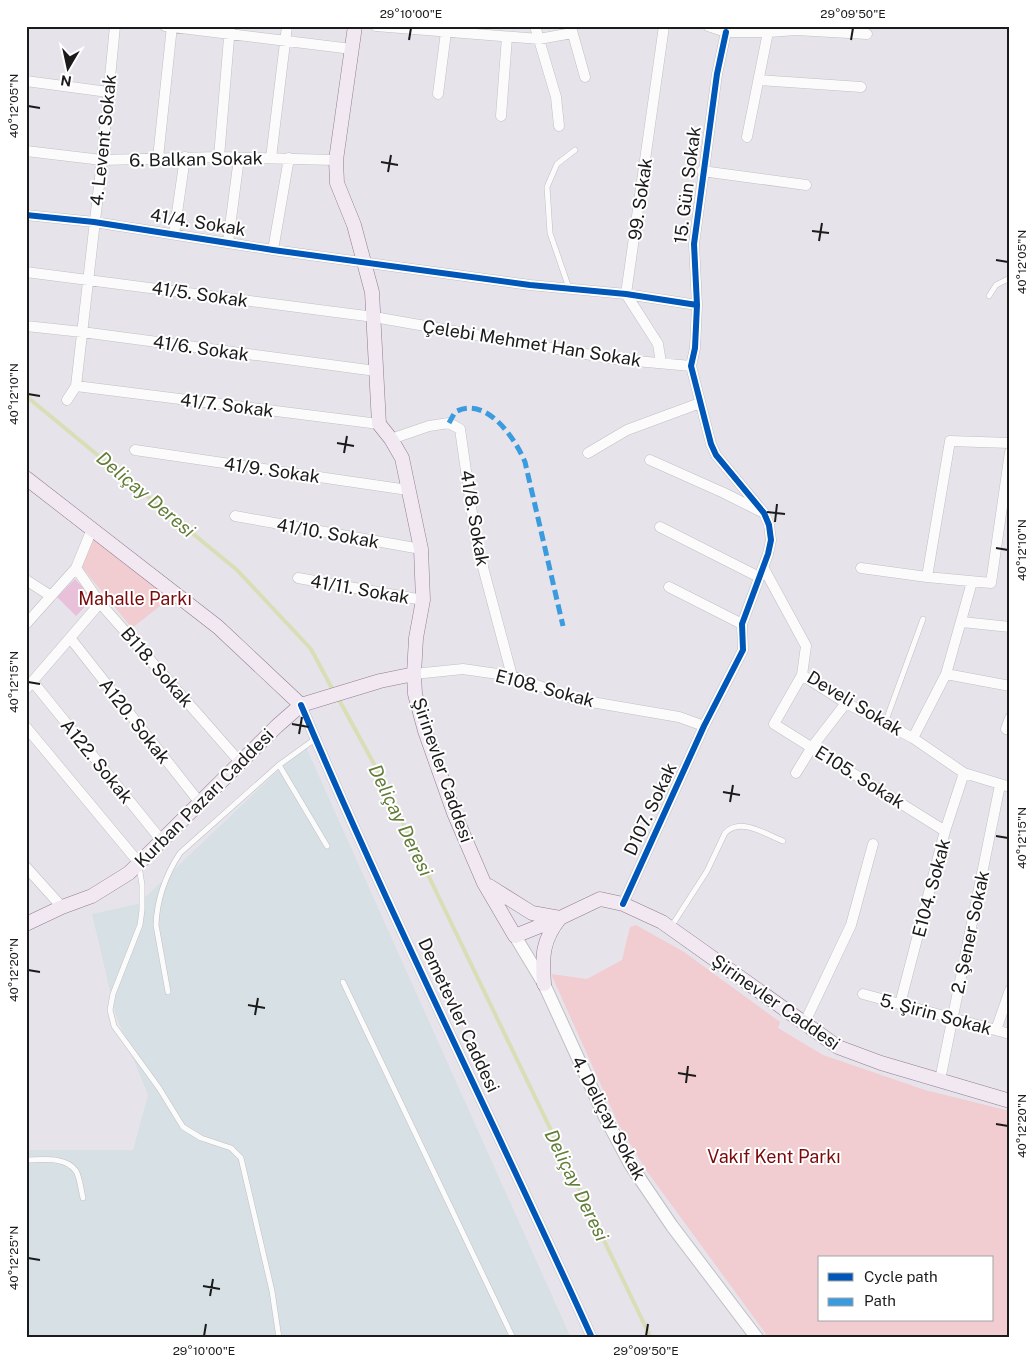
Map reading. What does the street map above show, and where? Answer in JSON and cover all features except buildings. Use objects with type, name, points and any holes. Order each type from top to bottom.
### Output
[{"type":"main road","points":[[356,26],[336,160],[337,183],[354,225],[372,292],[379,424]]},
{"type":"main road","name":"Şirinevler Caddesi","points":[[379,424],[391,439],[402,458],[421,549],[423,600],[416,638],[415,694],[425,731],[454,813],[484,883],[515,936],[600,899],[623,904],[662,922],[838,1047],[882,1063],[1010,1101]]},
{"type":"main road","name":"Demetevler Caddesi","points":[[26,478],[218,626],[305,703]]},
{"type":"main road","name":"Kurban Pazarı Caddesi","points":[[26,924],[62,907],[92,896],[130,873],[240,762],[305,703],[380,681],[414,674]]},
{"type":"main road","points":[[484,883],[532,913],[560,918],[546,938],[542,962],[544,984]]},
{"type":"street","name":"4. Levent Sokak","points":[[67,400],[76,386],[102,160],[115,26]]},
{"type":"street","points":[[271,158],[287,26]]},
{"type":"street","points":[[376,26],[539,39],[572,30],[585,77]]},
{"type":"street","points":[[536,26],[556,97],[559,126]]},
{"type":"street","name":"99. Sokak","points":[[626,294],[664,26]]},
{"type":"street","points":[[708,26],[726,32],[769,29],[867,34]]},
{"type":"street","points":[[158,158],[170,27],[230,30],[285,42],[352,49]]},
{"type":"street","points":[[747,137],[769,29]]},
{"type":"street","points":[[218,157],[230,30]]},
{"type":"street","points":[[438,94],[446,32]]},
{"type":"street","name":"15. Gün Sokak","points":[[704,726],[743,650],[742,624],[764,567],[771,540],[770,525],[764,513],[716,456],[707,434],[691,366],[695,348],[698,306],[694,244],[702,171],[717,74],[726,32]]},
{"type":"street","points":[[501,116],[507,37]]},
{"type":"street","points":[[759,80],[861,87]]},
{"type":"street","points":[[26,81],[108,92]]},
{"type":"street","name":"6. Balkan Sokak","points":[[26,151],[102,160],[218,157],[336,160]]},
{"type":"street","points":[[174,234],[185,157]]},
{"type":"street","points":[[228,242],[239,158]]},
{"type":"street","points":[[273,250],[289,158]]},
{"type":"street","points":[[702,171],[806,185]]},
{"type":"street","name":"41/4. Sokak","points":[[26,215],[94,222],[273,250],[626,294],[698,306]]},
{"type":"street","name":"41/5. Sokak","points":[[26,272],[88,278],[374,317]]},
{"type":"street","points":[[626,294],[658,344],[661,363]]},
{"type":"street","name":"Çelebi Mehmet Han Sokak","points":[[374,317],[614,359],[691,366]]},
{"type":"street","name":"41/6. Sokak","points":[[26,326],[376,371]]},
{"type":"street","name":"41/7. Sokak","points":[[76,386],[379,424]]},
{"type":"street","points":[[588,453],[627,430],[700,403]]},
{"type":"street","name":"41/8. Sokak","points":[[391,439],[429,426],[449,424],[460,429],[476,541],[512,676]]},
{"type":"street","points":[[926,577],[950,441],[1010,443]]},
{"type":"street","name":"41/9. Sokak","points":[[135,450],[408,490]]},
{"type":"street","points":[[861,568],[991,583],[1010,452]]},
{"type":"street","points":[[650,460],[764,513]]},
{"type":"street","name":"41/10. Sokak","points":[[235,516],[421,549]]},
{"type":"street","points":[[660,526],[759,578]]},
{"type":"street","points":[[26,624],[76,568],[92,529]]},
{"type":"street","name":"Develi Sokak","points":[[764,567],[806,646],[802,675],[846,703],[913,738],[964,773],[1005,786]]},
{"type":"street","name":"B118. Sokak","points":[[76,568],[100,603],[240,762]]},
{"type":"street","name":"41/11. Sokak","points":[[298,578],[423,600]]},
{"type":"street","points":[[26,580],[51,596]]},
{"type":"street","points":[[913,738],[946,674],[972,582]]},
{"type":"street","points":[[668,586],[742,624]]},
{"type":"street","points":[[29,686],[100,603]]},
{"type":"street","points":[[962,622],[1010,627]]},
{"type":"street","name":"A120. Sokak","points":[[71,639],[200,803]]},
{"type":"street","name":"E108. Sokak","points":[[414,674],[463,669],[512,676],[574,699],[679,717],[704,726]]},
{"type":"street","points":[[946,674],[1010,686]]},
{"type":"street","name":"E105. Sokak","points":[[802,675],[774,724],[946,831]]},
{"type":"street","name":"A122. Sokak","points":[[29,686],[162,841]]},
{"type":"street","name":"Demetevler Caddesi","points":[[305,703],[315,739],[592,1338]]},
{"type":"street","points":[[796,773],[812,747],[846,703]]},
{"type":"street","points":[[1010,718],[1006,728],[1010,729]]},
{"type":"street","name":"D107. Sokak","points":[[623,904],[704,726]]},
{"type":"street","points":[[26,727],[139,863]]},
{"type":"street","name":"E104. Sokak","points":[[900,1004],[946,831],[964,773]]},
{"type":"street","name":"2. Şener Sokak","points":[[940,1080],[952,1018],[1005,786]]},
{"type":"street","points":[[805,1022],[851,925],[873,844]]},
{"type":"street","points":[[26,867],[62,907]]},
{"type":"street","name":"4. Deliçay Sokak","points":[[515,936],[544,984],[605,1117],[630,1164],[672,1226],[757,1338]]},
{"type":"street","points":[[996,1030],[1010,990]]},
{"type":"street","name":"5. Şirin Sokak","points":[[863,994],[1010,1034]]},
{"type":"lane","points":[[570,288],[550,233],[546,188],[556,164],[575,150]]},
{"type":"lane","points":[[988,296],[996,285],[1010,278]]},
{"type":"lane","points":[[885,723],[923,619]]},
{"type":"lane","points":[[168,992],[156,925],[158,904],[168,872],[180,853],[279,765],[315,739]]},
{"type":"lane","points":[[279,765],[327,846]]},
{"type":"lane","points":[[670,928],[707,871],[725,834],[729,830],[744,825],[783,841]]},
{"type":"lane","points":[[139,863],[142,886],[140,925],[113,994],[110,1010],[114,1026],[159,1088],[183,1128],[201,1138],[232,1148],[241,1158],[272,1291],[279,1338]]},
{"type":"lane","points":[[343,982],[513,1338]]},
{"type":"lane","points":[[26,1160],[56,1161],[72,1168],[77,1172],[82,1198]]},
{"type":"shaded area","points":[[75,579],[93,598],[76,616],[57,597]]},
{"type":"shaded area","points":[[305,745],[571,1338],[26,1338],[26,1150],[133,1150],[148,1095],[116,1016],[92,914],[138,904]]},
{"type":"green space","name":"Mahalle Parkı","points":[[93,539],[170,598],[132,628],[80,565]]},
{"type":"green space","name":"Vakıf Kent Parkı","points":[[636,925],[684,952],[780,1022],[778,1028],[823,1055],[925,1090],[1010,1111],[1010,1338],[769,1338],[646,1170],[619,1125],[551,974],[587,979],[622,960],[630,927]]},
{"type":"waterway","name":"Deliçay Deresi","points":[[26,396],[237,570],[311,649],[334,692]]},
{"type":"waterway","name":"Deliçay Deresi","points":[[338,698],[380,775],[651,1338]]},
{"type":"marked path","points":[[449,423],[455,412],[466,408],[478,409],[488,414],[507,431],[520,452],[525,462],[563,626]]},
{"type":"cycle path","points":[[623,904],[704,726],[743,650],[742,624],[768,554],[771,540],[769,525],[764,513],[716,455],[711,444],[691,366],[695,348],[697,305],[694,244],[717,74],[726,32]]},
{"type":"cycle path","points":[[26,215],[94,222],[273,250],[530,285],[626,294],[697,305]]},
{"type":"cycle path","points":[[301,705],[407,943],[592,1338]]}]
